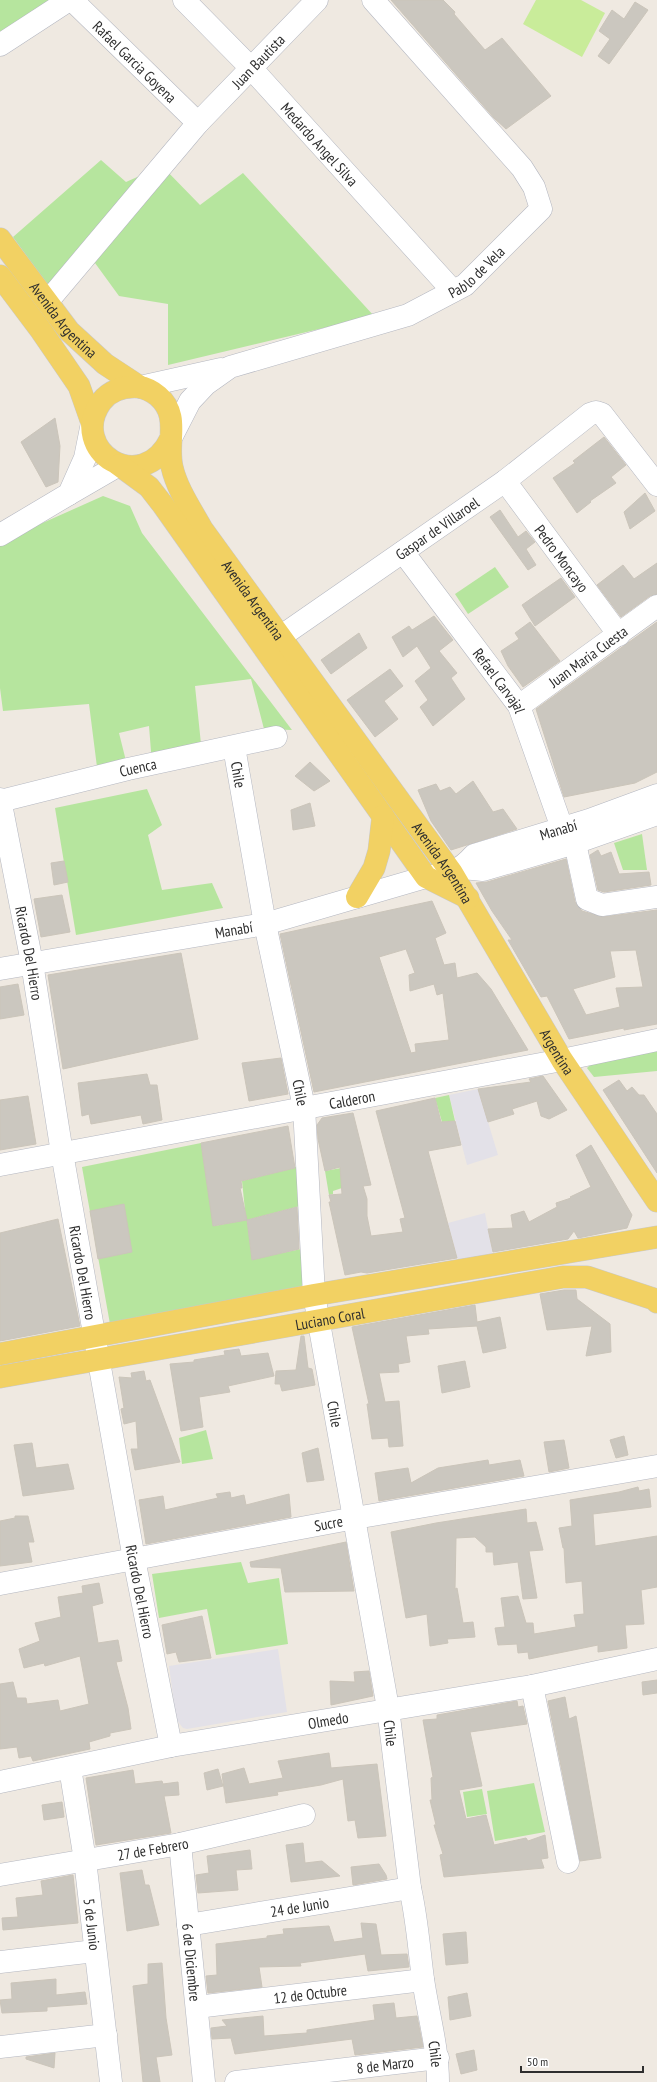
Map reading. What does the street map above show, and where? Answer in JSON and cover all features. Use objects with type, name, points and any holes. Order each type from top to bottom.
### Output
[{"type":"main road","name":"Avenida Argentina","points":[[0,240],[69,331],[105,364],[140,387]]},
{"type":"main road","name":"Avenida Argentina","points":[[0,276],[40,329],[79,386],[92,423]]},
{"type":"main road","points":[[127,387],[140,387],[153,392],[163,401],[170,412],[173,425],[172,438],[161,454],[145,465],[132,467],[119,465],[107,458],[98,448],[93,436],[92,423],[96,410],[103,399],[114,391],[127,387]]},
{"type":"main road","name":"Avenida Argentina","points":[[172,438],[172,466],[180,488],[202,529],[280,637],[457,870],[468,898]]},
{"type":"main road","name":"Avenida Argentina","points":[[119,465],[150,486],[426,878],[468,898]]},
{"type":"main road","points":[[357,897],[374,868],[379,850],[383,816]]},
{"type":"main road","name":"Argentina","points":[[468,898],[562,1060],[657,1201]]},
{"type":"main road","name":"Luciano Coral","points":[[0,1354],[314,1295],[657,1237]]},
{"type":"main road","name":"Luciano Coral","points":[[0,1377],[563,1277],[587,1277],[654,1299],[657,1302]]},
{"type":"street","points":[[0,45],[70,0]]},
{"type":"street","name":"Rafael Garcia Goyena","points":[[70,0],[198,123]]},
{"type":"street","name":"Medardo Angel Silva","points":[[184,0],[251,68],[453,291]]},
{"type":"street","name":"Juan Bautista","points":[[48,302],[198,123],[317,0]]},
{"type":"street","name":"Pablo de Vela","points":[[172,438],[190,401],[206,384],[230,367],[408,315],[465,285],[541,209],[534,187],[522,168],[373,0]]},
{"type":"street","points":[[140,387],[230,367]]},
{"type":"street","name":"Gaspar de Villaroel","points":[[280,637],[505,481],[590,414],[596,412],[602,414],[657,485]]},
{"type":"street","points":[[69,494],[85,458],[92,423]]},
{"type":"street","points":[[0,535],[119,465]]},
{"type":"street","name":"Pedro Moncayo","points":[[505,481],[619,635]]},
{"type":"street","name":"Refael Carvajal","points":[[403,552],[519,706],[569,836],[587,898],[602,905],[657,897]]},
{"type":"street","name":"Juan Maria Cuesta","points":[[519,706],[657,606]]},
{"type":"street","name":"Cuenca","points":[[0,801],[128,769],[276,737]]},
{"type":"street","name":"Chile","points":[[234,747],[265,924],[304,1108],[314,1295],[388,1708],[423,1980],[438,2058],[438,2082]]},
{"type":"street","name":"Manabí","points":[[569,836],[657,795]]},
{"type":"street","name":"Ricardo Del Hierro","points":[[0,801],[32,963],[62,1153],[134,1559],[171,1746]]},
{"type":"street","name":"Manabí","points":[[0,969],[265,924],[457,870],[474,855],[569,836],[657,814]]},
{"type":"street","name":"Calderon","points":[[0,1165],[562,1060],[657,1040]]},
{"type":"street","name":"Sucre","points":[[0,1584],[355,1518],[657,1466]]},
{"type":"street","name":"Olmedo","points":[[0,1782],[171,1746],[388,1708],[532,1686],[657,1659]]},
{"type":"street","points":[[532,1686],[568,1862]]},
{"type":"street","name":"5 de Junio","points":[[70,1768],[84,1860],[111,2082]]},
{"type":"street","name":"27 de Febrero","points":[[0,1875],[180,1844],[304,1815]]},
{"type":"street","name":"6 de Diciembre","points":[[180,1844],[204,2082]]},
{"type":"street","name":"24 de Junio","points":[[188,1925],[410,1888]]},
{"type":"street","points":[[0,1962],[95,1951]]},
{"type":"street","name":"12 de Octubre","points":[[196,2007],[423,1980]]},
{"type":"street","points":[[0,2048],[106,2035]]},
{"type":"street","name":"8 de Marzo","points":[[236,2082],[438,2058]]},
{"type":"shaded area","points":[[478,1089],[498,1155],[467,1165],[449,1095]]},
{"type":"shaded area","points":[[485,1213],[493,1255],[458,1261],[448,1223]]},
{"type":"shaded area","points":[[278,1649],[287,1712],[187,1729],[183,1728],[179,1723],[176,1718],[169,1666]]},
{"type":"green space","points":[[0,0],[53,0],[0,39]]},
{"type":"green space","points":[[536,0],[581,0],[605,13],[582,57],[523,24]]},
{"type":"green space","points":[[101,160],[126,182],[162,166],[200,205],[243,173],[374,316],[168,365],[168,304],[119,296],[95,263],[54,294],[13,237]]},
{"type":"green space","points":[[103,496],[130,506],[142,533],[292,730],[264,729],[251,679],[195,686],[201,744],[152,764],[149,726],[119,733],[128,769],[97,767],[89,704],[3,711],[0,688],[0,542]]},
{"type":"green space","points":[[495,567],[509,587],[468,614],[455,594]]},
{"type":"green space","points":[[147,789],[162,825],[148,835],[162,890],[212,883],[223,908],[76,935],[55,808]]},
{"type":"green space","points":[[642,834],[647,870],[623,870],[614,843]]},
{"type":"green space","points":[[657,1050],[657,1071],[594,1077],[587,1068],[594,1061]]},
{"type":"green space","points":[[449,1095],[455,1121],[442,1122],[435,1098]]},
{"type":"green space","points":[[201,1143],[214,1226],[246,1220],[242,1181],[296,1167],[304,1205],[247,1220],[252,1259],[311,1247],[318,1283],[110,1324],[82,1167]]},
{"type":"green space","points":[[341,1168],[342,1188],[333,1191],[333,1194],[329,1195],[325,1171]]},
{"type":"green space","points":[[206,1430],[213,1459],[182,1464],[179,1438]]},
{"type":"green space","points":[[241,1562],[248,1583],[279,1578],[288,1644],[216,1655],[207,1609],[159,1618],[152,1574]]},
{"type":"green space","points":[[534,1783],[545,1832],[495,1841],[487,1791]]},
{"type":"green space","points":[[482,1789],[487,1814],[467,1817],[463,1792]]},
{"type":"building","points":[[391,0],[443,0],[455,12],[454,14],[485,50],[502,38],[551,96],[506,129],[494,118]]},
{"type":"building","points":[[635,2],[648,10],[609,64],[598,56],[610,39],[599,31],[612,10],[624,19]]},
{"type":"building","points":[[55,418],[60,446],[58,482],[46,487],[21,442]]},
{"type":"building","points":[[604,437],[626,465],[611,477],[616,483],[590,501],[591,502],[577,513],[553,478],[575,463],[573,461]]},
{"type":"building","points":[[645,493],[655,511],[630,529],[624,512]]},
{"type":"building","points":[[500,510],[518,537],[526,531],[535,542],[526,549],[536,565],[528,570],[490,517]]},
{"type":"building","points":[[657,563],[657,594],[650,596],[621,617],[597,585],[623,565],[634,579]]},
{"type":"building","points":[[561,578],[575,597],[535,626],[522,605]]},
{"type":"building","points":[[434,616],[453,640],[439,651],[457,673],[451,678],[465,699],[433,726],[420,707],[428,700],[415,681],[431,668],[417,646],[403,657],[392,637],[409,626],[412,630]]},
{"type":"building","points":[[530,622],[560,661],[523,687],[508,666],[501,651],[519,639],[515,633]]},
{"type":"building","points":[[657,622],[657,772],[635,783],[564,797],[536,709]]},
{"type":"building","points":[[359,633],[367,648],[331,674],[321,660]]},
{"type":"building","points":[[390,669],[403,686],[384,701],[398,719],[375,737],[347,700]]},
{"type":"building","points":[[310,762],[330,781],[314,791],[295,776]]},
{"type":"building","points":[[473,781],[493,812],[503,809],[517,829],[451,850],[431,821],[418,790],[436,784],[440,791],[450,787],[456,794]]},
{"type":"building","points":[[310,803],[315,826],[293,830],[291,810]]},
{"type":"building","points":[[598,850],[601,856],[611,852],[619,874],[649,872],[651,885],[604,892],[598,890],[590,855]]},
{"type":"building","points":[[566,859],[575,902],[582,911],[603,917],[657,910],[657,1024],[624,1030],[624,1028],[569,1039],[547,996],[541,997],[508,940],[512,940],[492,911],[476,883],[487,882]],"holes":[[[636,950],[643,987],[616,988],[620,1007],[586,1015],[573,989],[615,977],[610,951]]]},
{"type":"building","points":[[64,861],[68,882],[54,885],[51,863]]},
{"type":"building","points":[[62,895],[70,932],[41,937],[34,899]]},
{"type":"building","points":[[432,901],[446,933],[435,938],[444,965],[455,963],[457,978],[477,973],[491,989],[528,1050],[314,1092],[280,934]],"holes":[[[406,949],[415,973],[409,975],[410,991],[434,984],[437,995],[443,993],[449,1040],[415,1044],[416,1052],[411,1053],[379,957]]]},
{"type":"building","points":[[181,953],[198,1039],[63,1069],[48,975]]},
{"type":"building","points":[[18,984],[24,1015],[0,1019],[0,987]]},
{"type":"building","points":[[281,1058],[288,1094],[249,1101],[242,1063]]},
{"type":"building","points":[[147,1074],[150,1085],[157,1085],[162,1120],[143,1124],[141,1115],[91,1124],[89,1114],[82,1116],[78,1083]]},
{"type":"building","points":[[543,1076],[567,1110],[549,1119],[541,1116],[537,1101],[512,1109],[514,1114],[488,1122],[478,1089],[531,1082],[529,1079]]},
{"type":"building","points":[[619,1080],[627,1091],[632,1087],[639,1095],[644,1095],[657,1114],[657,1173],[603,1090]]},
{"type":"building","points":[[28,1096],[36,1144],[0,1150],[0,1100]]},
{"type":"building","points":[[435,1098],[441,1122],[455,1121],[461,1145],[428,1151],[457,1258],[367,1273],[361,1272],[345,1275],[329,1202],[331,1202],[329,1195],[342,1194],[340,1167],[325,1171],[318,1139],[317,1125],[322,1118],[353,1113],[371,1185],[363,1186],[367,1199],[367,1216],[371,1236],[403,1232],[400,1219],[405,1218],[376,1111]]},
{"type":"building","points":[[288,1126],[295,1168],[241,1181],[242,1188],[240,1188],[247,1220],[213,1226],[201,1143]]},
{"type":"building","points":[[591,1145],[632,1215],[627,1228],[578,1238],[574,1231],[568,1239],[493,1252],[488,1229],[513,1228],[511,1215],[524,1211],[529,1222],[557,1207],[556,1203],[571,1198],[570,1197],[591,1187],[576,1155]]},
{"type":"building","points":[[124,1204],[132,1252],[98,1259],[90,1211]]},
{"type":"building","points":[[297,1207],[299,1249],[252,1260],[247,1220]]},
{"type":"building","points":[[58,1219],[80,1326],[0,1341],[0,1233]]},
{"type":"building","points":[[564,1290],[576,1290],[577,1299],[610,1324],[611,1352],[586,1356],[592,1326],[547,1330],[540,1294]]},
{"type":"building","points":[[475,1305],[477,1322],[500,1317],[506,1348],[483,1353],[477,1326],[428,1329],[429,1334],[406,1336],[410,1362],[398,1364],[399,1372],[379,1373],[385,1402],[399,1401],[403,1446],[389,1447],[388,1438],[372,1439],[367,1404],[369,1404],[352,1327]]},
{"type":"building","points":[[301,1336],[304,1336],[308,1368],[312,1369],[315,1385],[282,1391],[280,1384],[275,1384],[276,1371],[296,1370]]},
{"type":"building","points":[[239,1349],[241,1356],[268,1353],[274,1376],[228,1386],[230,1392],[199,1397],[203,1427],[181,1431],[170,1364],[194,1362],[194,1360],[225,1355],[224,1351]]},
{"type":"building","points":[[465,1361],[470,1387],[442,1393],[438,1366]]},
{"type":"building","points":[[144,1371],[146,1381],[150,1380],[180,1462],[135,1470],[131,1449],[138,1449],[136,1421],[124,1424],[121,1409],[124,1408],[119,1377],[132,1378],[131,1373]]},
{"type":"building","points":[[624,1436],[628,1455],[616,1458],[610,1440]]},
{"type":"building","points":[[564,1440],[569,1468],[549,1472],[544,1442]]},
{"type":"building","points":[[32,1443],[36,1468],[68,1464],[74,1489],[23,1496],[14,1445]]},
{"type":"building","points":[[318,1448],[324,1480],[307,1482],[302,1453]]},
{"type":"building","points":[[488,1460],[489,1465],[520,1460],[524,1476],[379,1501],[375,1473],[408,1468],[411,1483],[438,1468]]},
{"type":"building","points":[[638,1487],[639,1491],[649,1489],[651,1507],[593,1514],[595,1546],[657,1536],[657,1587],[641,1590],[644,1624],[625,1625],[627,1648],[598,1652],[598,1645],[529,1659],[528,1652],[518,1653],[517,1644],[498,1645],[495,1628],[505,1627],[501,1598],[518,1596],[526,1623],[533,1623],[534,1634],[576,1627],[574,1615],[584,1614],[582,1581],[566,1583],[564,1548],[559,1528],[572,1526],[570,1500],[619,1492]]},
{"type":"building","points":[[230,1492],[231,1498],[244,1495],[246,1505],[289,1494],[291,1517],[146,1544],[139,1500],[163,1496],[165,1510],[218,1498],[216,1494]]},
{"type":"building","points":[[526,1509],[527,1523],[536,1522],[543,1550],[529,1551],[537,1598],[523,1599],[518,1562],[494,1565],[493,1552],[486,1552],[486,1547],[475,1537],[456,1538],[455,1589],[457,1588],[463,1623],[473,1622],[475,1637],[447,1639],[448,1643],[430,1646],[427,1614],[406,1618],[391,1532],[436,1523]]},
{"type":"building","points":[[15,1516],[28,1516],[34,1542],[28,1542],[32,1562],[0,1566],[0,1521],[15,1518]]},
{"type":"building","points":[[346,1542],[354,1591],[285,1592],[281,1568],[251,1567],[250,1562]]},
{"type":"building","points":[[99,1583],[103,1603],[92,1606],[98,1643],[118,1640],[122,1661],[116,1662],[128,1708],[131,1729],[110,1733],[110,1736],[89,1742],[90,1749],[33,1761],[31,1756],[19,1758],[17,1747],[0,1749],[0,1684],[13,1682],[17,1698],[26,1698],[27,1704],[58,1700],[60,1711],[89,1704],[80,1656],[45,1666],[44,1663],[24,1668],[19,1649],[40,1641],[35,1623],[61,1617],[58,1597],[83,1593],[82,1586]]},
{"type":"building","points":[[202,1616],[211,1658],[179,1662],[176,1652],[167,1654],[162,1625]]},
{"type":"building","points":[[369,1671],[373,1696],[331,1705],[330,1681],[355,1682],[354,1672]]},
{"type":"building","points":[[657,1680],[657,1693],[643,1695],[642,1682]]},
{"type":"building","points":[[565,1697],[569,1719],[576,1716],[601,1858],[580,1861],[548,1701]]},
{"type":"building","points":[[517,1701],[518,1707],[523,1706],[527,1724],[470,1732],[482,1786],[459,1790],[466,1819],[486,1815],[494,1845],[526,1838],[528,1841],[545,1835],[548,1858],[541,1859],[544,1868],[444,1877],[440,1855],[443,1854],[434,1825],[436,1825],[430,1800],[432,1800],[431,1778],[433,1777],[423,1720],[437,1719],[437,1715]]},
{"type":"building","points":[[329,1753],[331,1768],[377,1764],[386,1836],[358,1838],[355,1820],[348,1821],[343,1779],[321,1785],[277,1792],[278,1795],[226,1803],[222,1774],[244,1768],[249,1784],[283,1778],[278,1761]]},
{"type":"building","points":[[218,1769],[223,1786],[207,1790],[204,1773]]},
{"type":"building","points":[[133,1770],[135,1784],[162,1781],[163,1784],[178,1782],[179,1795],[164,1796],[171,1833],[96,1845],[86,1778]]},
{"type":"building","points":[[62,1802],[64,1817],[44,1820],[42,1805]]},
{"type":"building","points":[[303,1843],[305,1863],[322,1861],[340,1876],[291,1882],[286,1845]]},
{"type":"building","points":[[250,1850],[252,1869],[236,1870],[238,1890],[198,1893],[196,1875],[209,1873],[207,1856]]},
{"type":"building","points":[[379,1864],[387,1879],[353,1885],[351,1867]]},
{"type":"building","points":[[142,1870],[145,1885],[149,1885],[159,1925],[127,1931],[120,1873]]},
{"type":"building","points":[[73,1875],[78,1923],[3,1930],[2,1918],[18,1917],[16,1898],[43,1895],[41,1881]]},
{"type":"building","points":[[361,1923],[376,1924],[381,1955],[407,1954],[409,1967],[368,1971],[365,1954],[300,1963],[301,1966],[259,1967],[262,1987],[208,1993],[206,1976],[217,1975],[216,1944],[267,1938],[267,1936],[284,1934],[283,1929],[329,1926],[334,1942],[363,1938]]},
{"type":"building","points":[[466,1932],[468,1963],[446,1965],[443,1934]]},
{"type":"building","points":[[162,1963],[166,2018],[172,2055],[156,2057],[160,2082],[143,2082],[133,1986],[148,1984],[148,1964]]},
{"type":"building","points":[[56,1979],[56,1995],[85,1992],[87,2004],[47,2007],[47,2011],[2,2013],[0,2000],[12,1999],[11,1983]]},
{"type":"building","points":[[467,1993],[471,2016],[450,2020],[448,1997]]},
{"type":"building","points":[[394,2003],[396,2018],[417,2016],[423,2047],[355,2055],[352,2039],[235,2054],[231,2038],[212,2039],[211,2028],[227,2026],[222,2020],[263,2016],[264,2036],[307,2033],[307,2030],[375,2020],[373,2005]]},
{"type":"building","points":[[474,2050],[477,2070],[461,2074],[456,2054]]},
{"type":"building","points":[[55,2053],[54,2068],[26,2059],[26,2057]]}]
